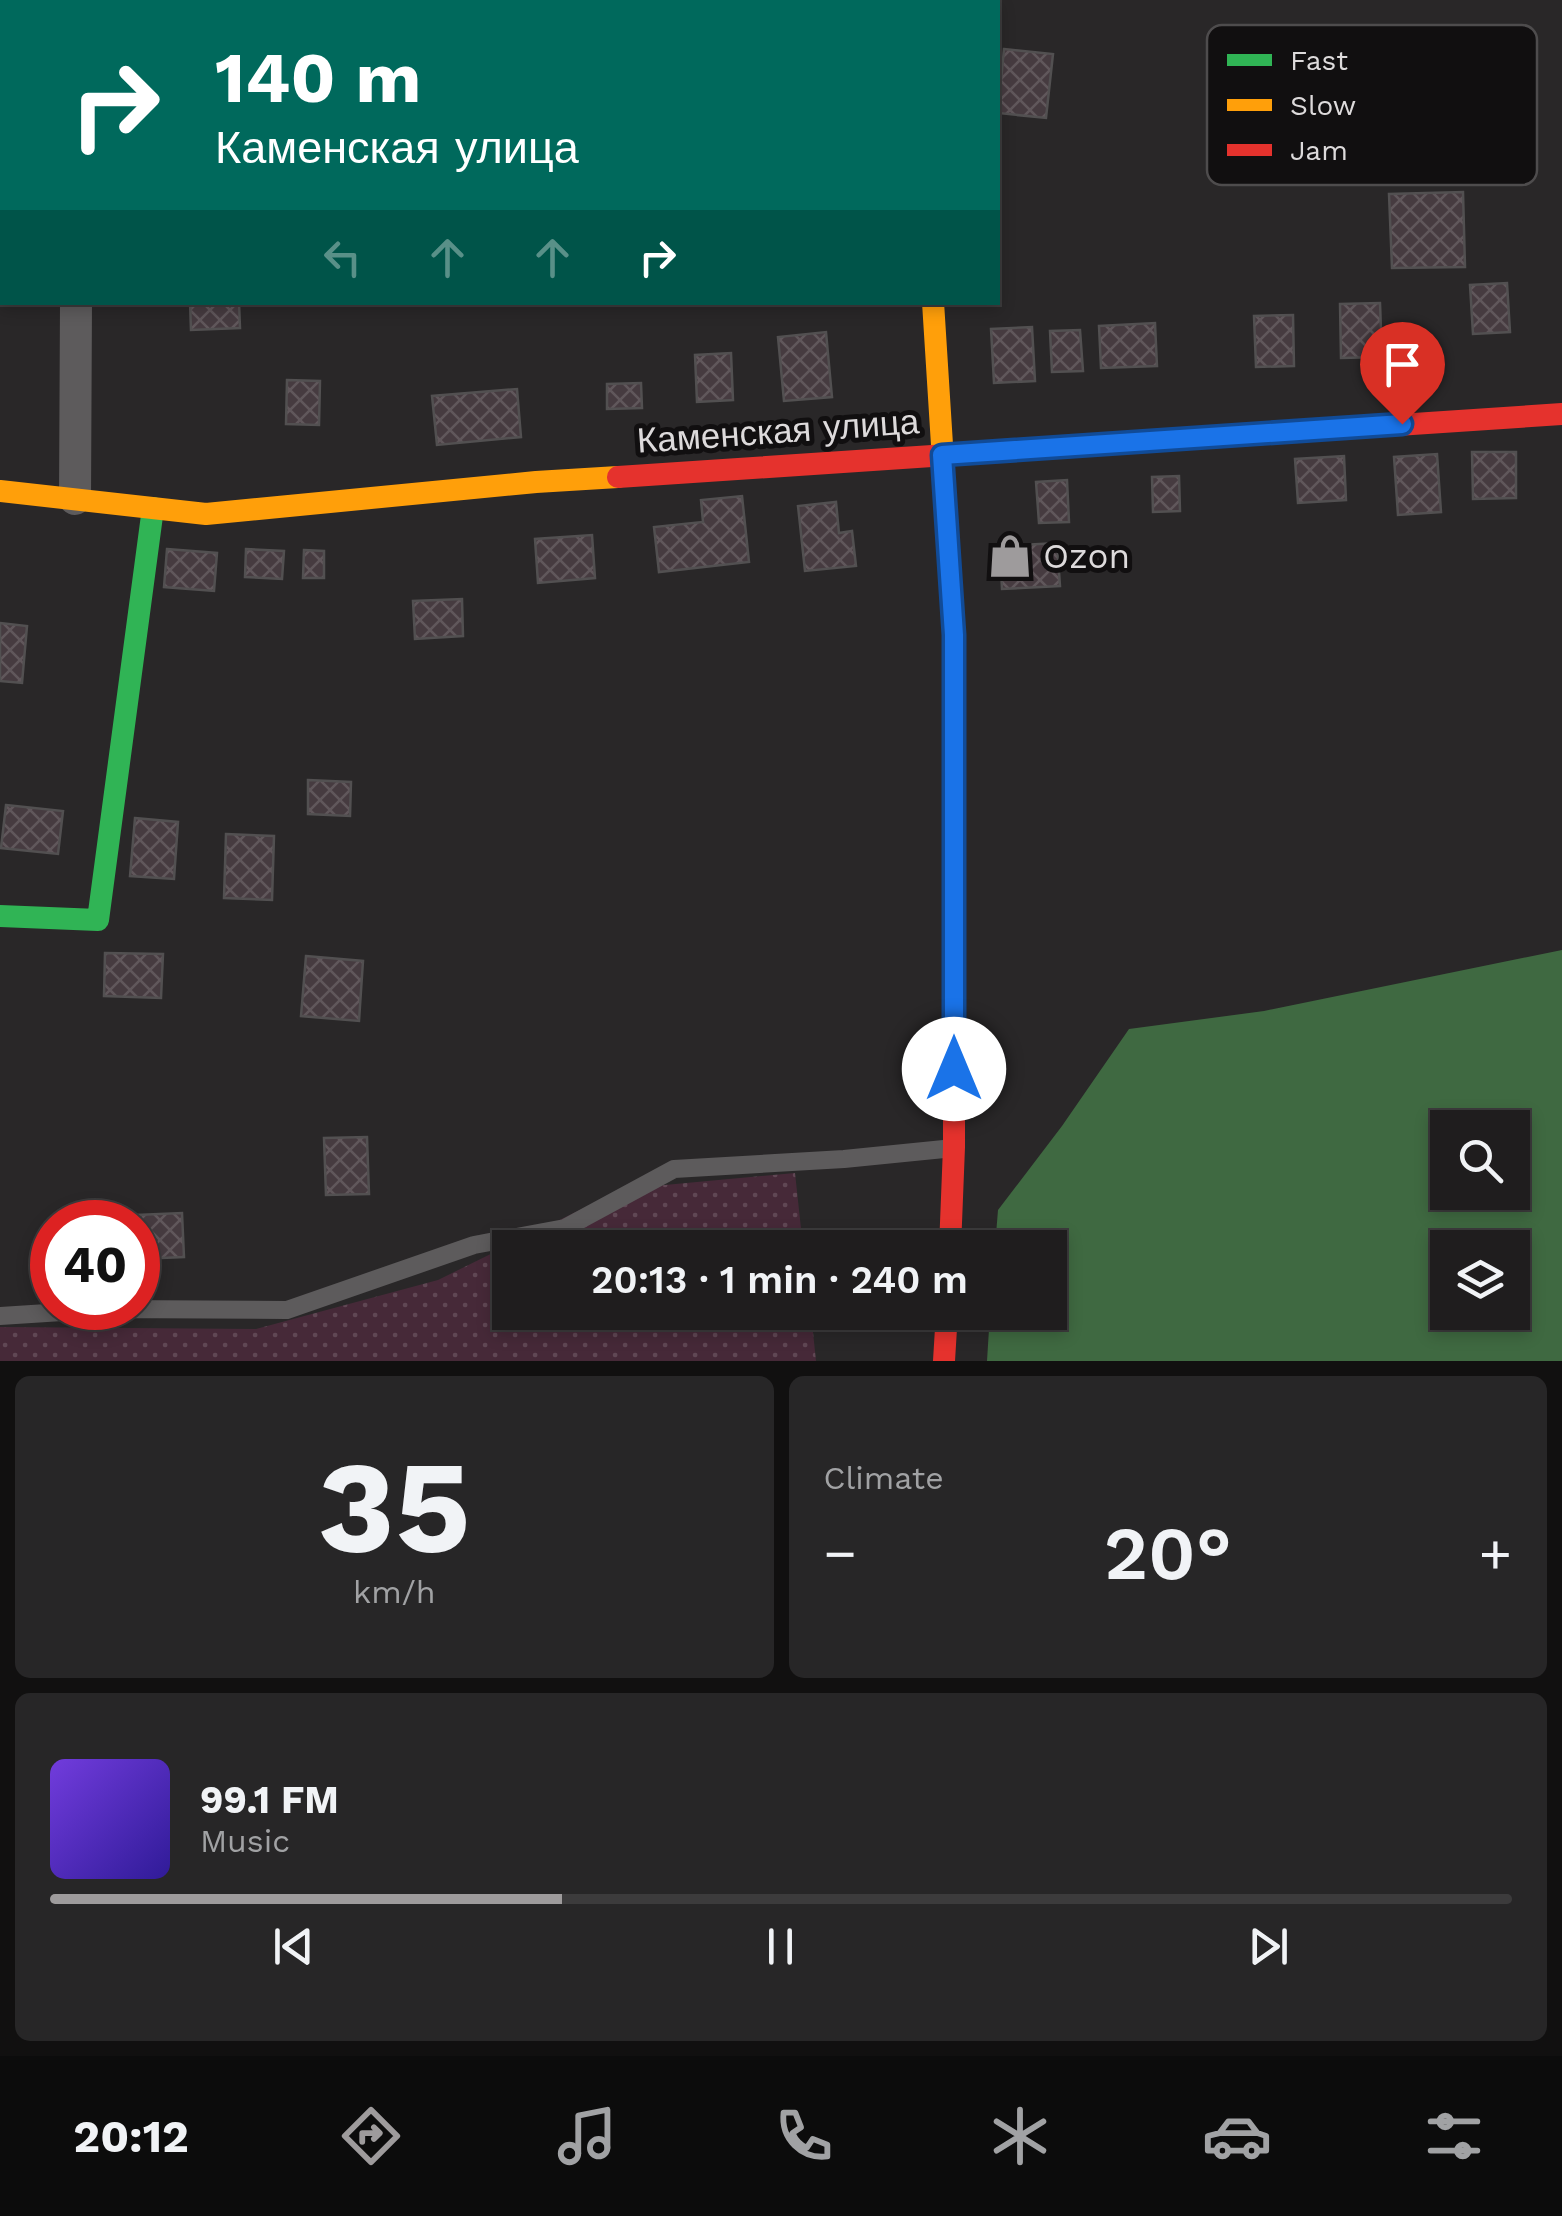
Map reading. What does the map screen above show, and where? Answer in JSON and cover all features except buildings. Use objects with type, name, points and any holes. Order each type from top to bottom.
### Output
[{"type":"street","points":[[76,305],[76,499]]},
{"type":"street","points":[[933,305],[954,635],[951,1230]]},
{"type":"street","name":"Каменская улица","points":[[0,491],[206,514],[536,482],[1562,414]]},
{"type":"street","points":[[0,916],[98,920],[153,508]]},
{"type":"street","points":[[944,1361],[946,1330]]},
{"type":"lane","points":[[0,1316],[108,1310],[287,1310],[474,1245],[565,1228],[674,1169],[954,1148]]},
{"type":"shaded area","points":[[1562,950],[1562,1361],[987,1361],[989,1330],[1067,1330],[1067,1230],[996,1230],[998,1210],[1129,1029],[1264,1011]]},
{"type":"shaded area","points":[[795,1173],[801,1230],[539,1230],[622,1189]]},
{"type":"shaded area","points":[[492,1253],[492,1330],[813,1330],[816,1361],[0,1361],[0,1327],[256,1329],[438,1280]]},
{"type":"traffic: fast","points":[[0,916],[98,920],[153,508]]},
{"type":"traffic: slow","points":[[933,305],[954,635],[954,732]]},
{"type":"traffic: slow","points":[[0,491],[206,514],[618,477]]},
{"type":"traffic: jam","points":[[618,477],[1562,414]]},
{"type":"traffic: jam","points":[[951,1230],[954,732]]},
{"type":"traffic: jam","points":[[944,1361],[946,1330]]},
{"type":"place","name":"Ozon","points":[[1010,556]]},
{"type":"route","points":[[954,1069],[954,635],[942,455],[1402,424]]}]
